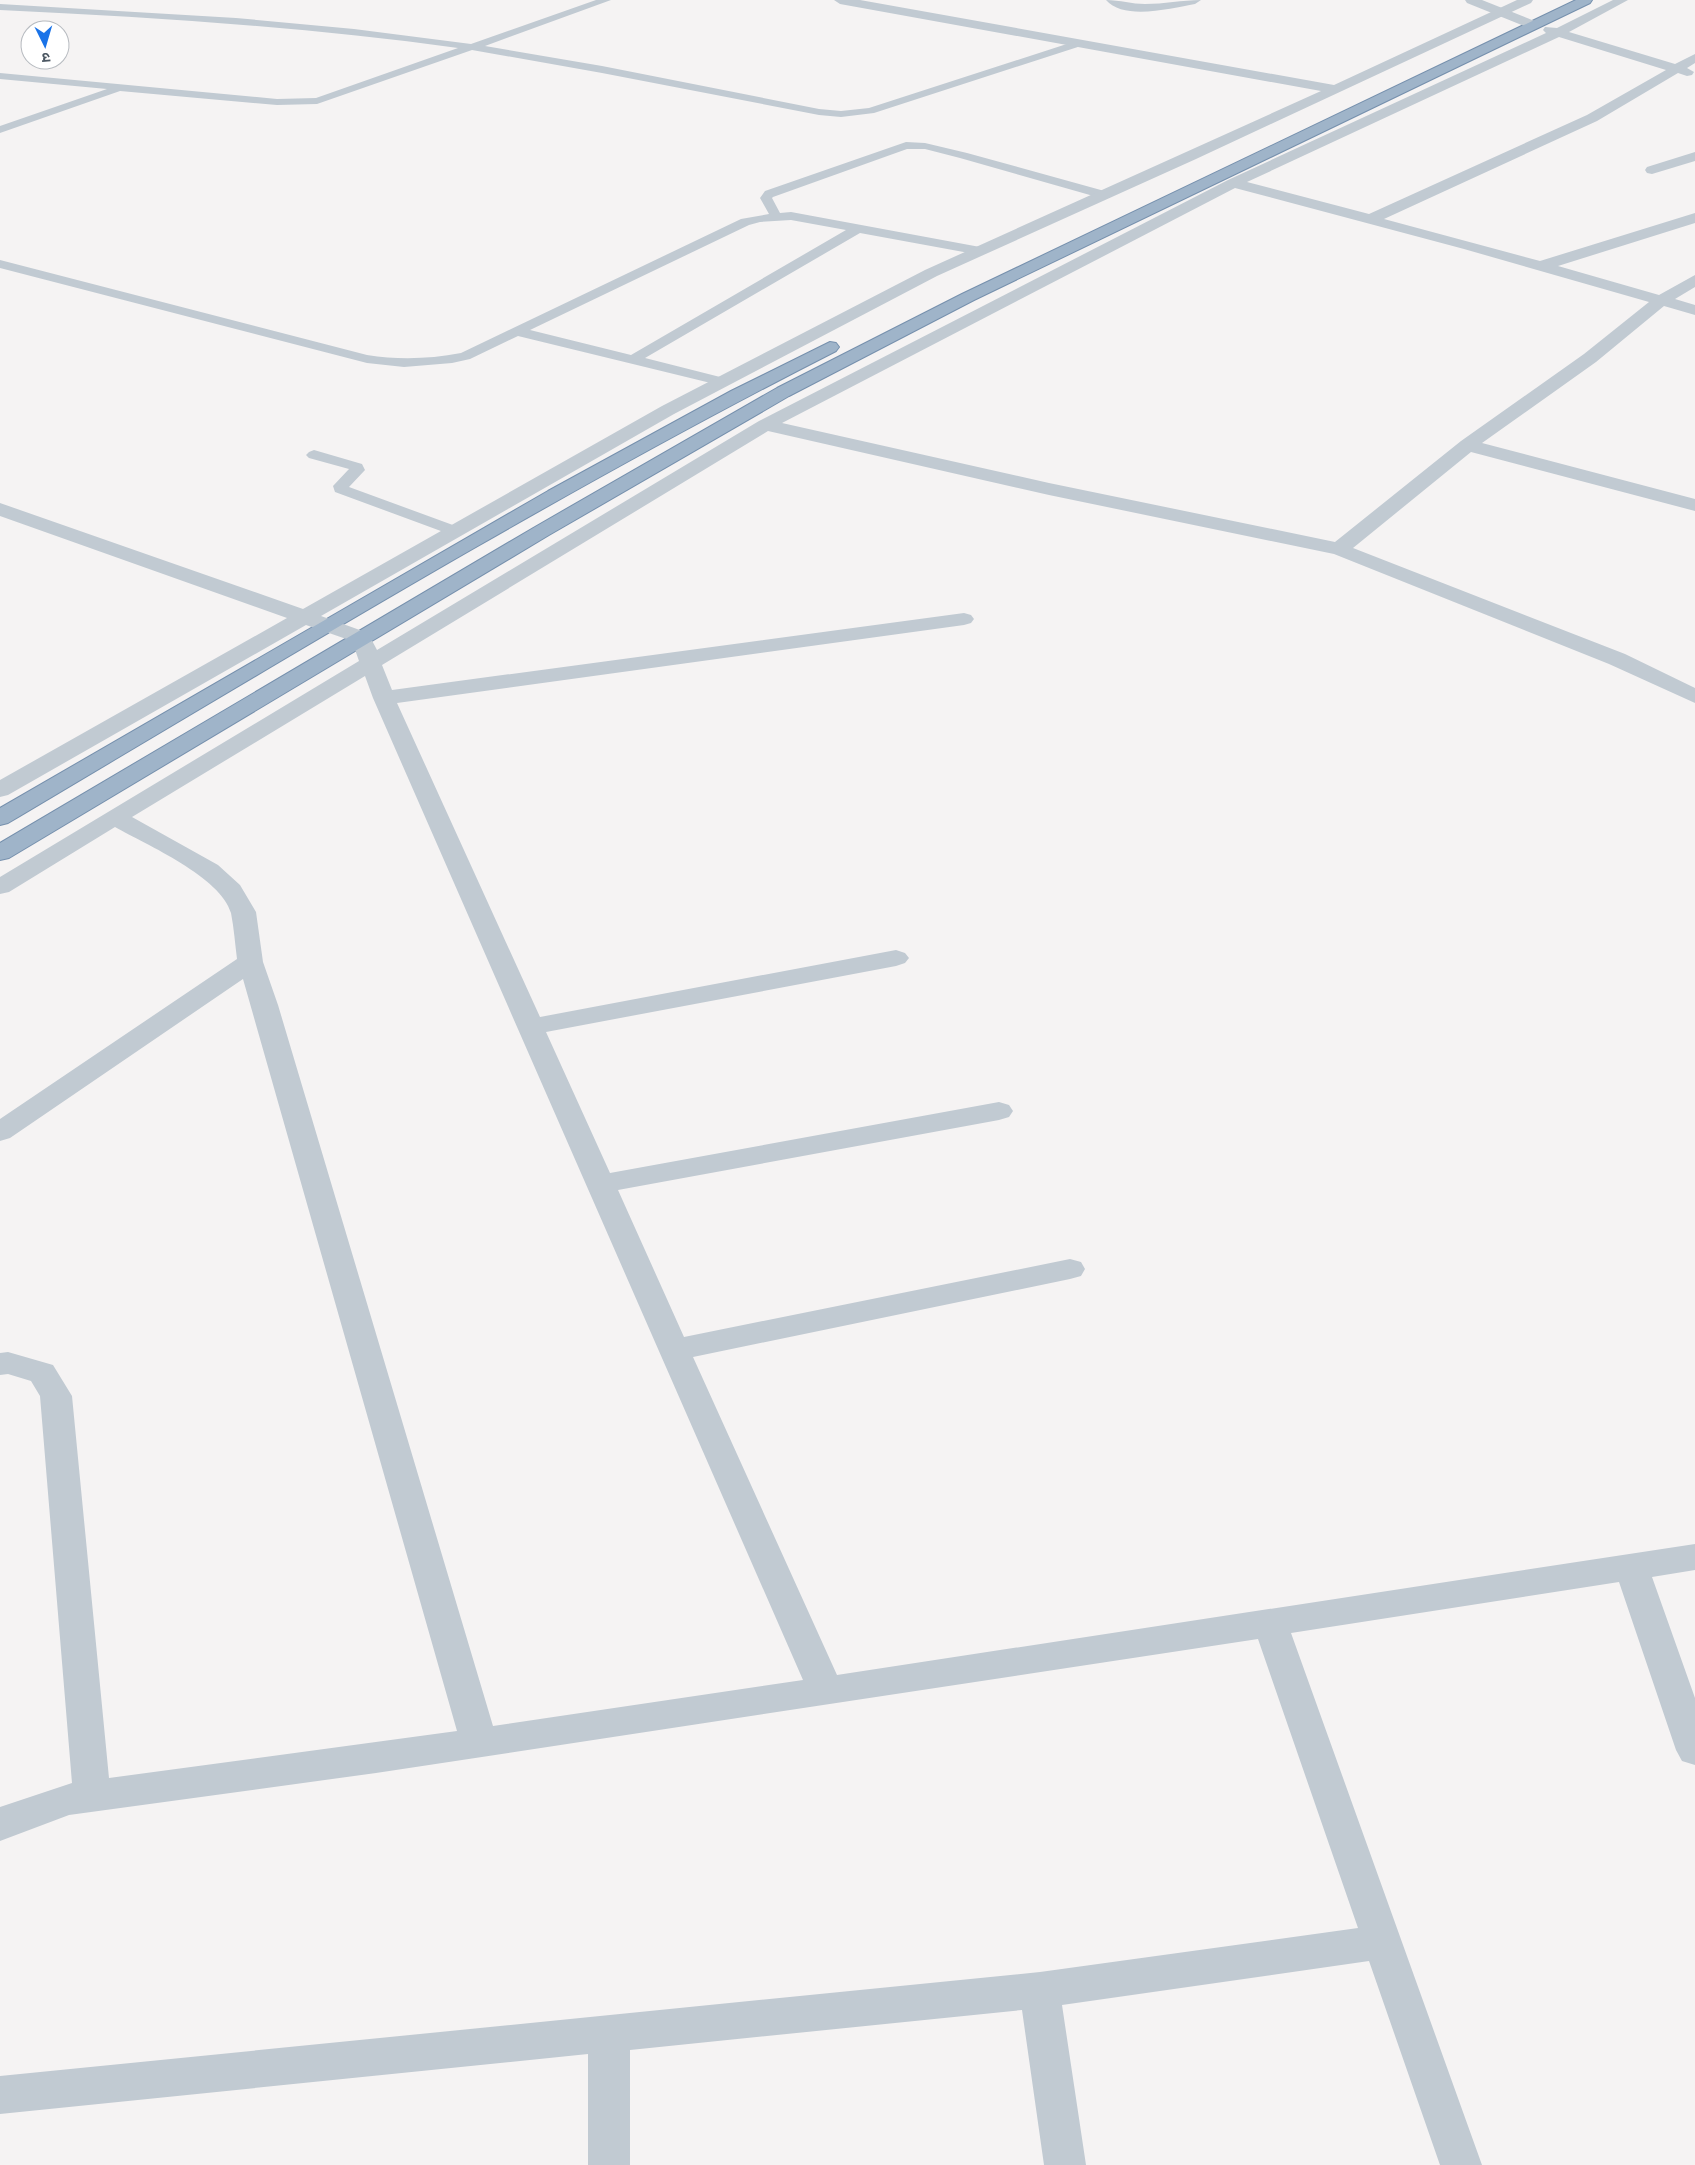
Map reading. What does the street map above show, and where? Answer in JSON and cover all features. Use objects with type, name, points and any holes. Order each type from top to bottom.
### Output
[{"type":"highway","points":[[0,852],[362,637],[694,442],[783,392],[968,297],[1586,0]]},
{"type":"highway","points":[[1054,236],[1507,16],[1539,8]]},
{"type":"highway","points":[[0,818],[328,625],[599,470],[756,384],[843,340]]},
{"type":"street","points":[[840,0],[1335,89]]},
{"type":"street","points":[[1112,0],[1127,7],[1139,9],[1195,0]]},
{"type":"street","points":[[1471,0],[1507,16],[1557,33],[1695,74]]},
{"type":"street","points":[[0,790],[668,410],[931,273],[1335,89],[1507,16],[1527,0]]},
{"type":"street","points":[[0,888],[765,425],[1233,183],[1557,33],[1622,0]]},
{"type":"street","points":[[1371,219],[1592,118],[1695,58]]},
{"type":"street","points":[[1652,170],[1695,156]]},
{"type":"street","points":[[1233,183],[1371,219],[1695,310]]},
{"type":"street","points":[[1541,266],[1695,218]]},
{"type":"street","points":[[1339,548],[1468,445],[1590,358],[1660,301],[1695,280]]},
{"type":"street","points":[[765,425],[1086,497],[1339,548],[1617,659],[1695,696]]},
{"type":"street","points":[[1468,445],[1695,505]]},
{"type":"street","points":[[0,509],[362,637],[384,698],[826,1690]]},
{"type":"street","points":[[384,698],[964,619]]},
{"type":"street","points":[[116,818],[209,870],[231,890],[243,912],[250,962],[265,1005],[479,1742]]},
{"type":"street","points":[[531,1028],[896,958]]},
{"type":"street","points":[[0,1132],[250,962]]},
{"type":"street","points":[[600,1184],[998,1111]]},
{"type":"street","points":[[675,1350],[1070,1269]]},
{"type":"street","points":[[0,1364],[8,1363],[42,1373],[56,1396],[92,1796]]},
{"type":"street","points":[[0,1825],[21,1815],[61,1802],[92,1796],[479,1742],[1695,1557]]},
{"type":"street","points":[[1631,1567],[1695,1750]]},
{"type":"street","points":[[1270,1623],[1462,2165]]},
{"type":"street","points":[[0,2095],[1040,1990],[1383,1942]]},
{"type":"street","points":[[1040,1990],[1065,2165]]},
{"type":"street","points":[[609,2034],[609,2165]]},
{"type":"lane","points":[[0,76],[277,102],[317,101],[329,99],[606,0]]},
{"type":"lane","points":[[0,7],[124,13],[295,25],[471,47],[573,64],[819,112],[841,114],[870,111],[1080,43]]},
{"type":"lane","points":[[0,130],[124,87]]},
{"type":"lane","points":[[776,216],[766,198],[769,194],[901,147],[914,145],[963,155],[1104,195]]},
{"type":"lane","points":[[0,264],[367,359],[395,364],[446,361],[465,356],[746,222],[759,218],[791,216],[980,251]]},
{"type":"lane","points":[[632,360],[857,229]]},
{"type":"lane","points":[[516,331],[723,382]]},
{"type":"lane","points":[[314,455],[357,467],[357,470],[340,486],[341,489],[454,531]]}]
